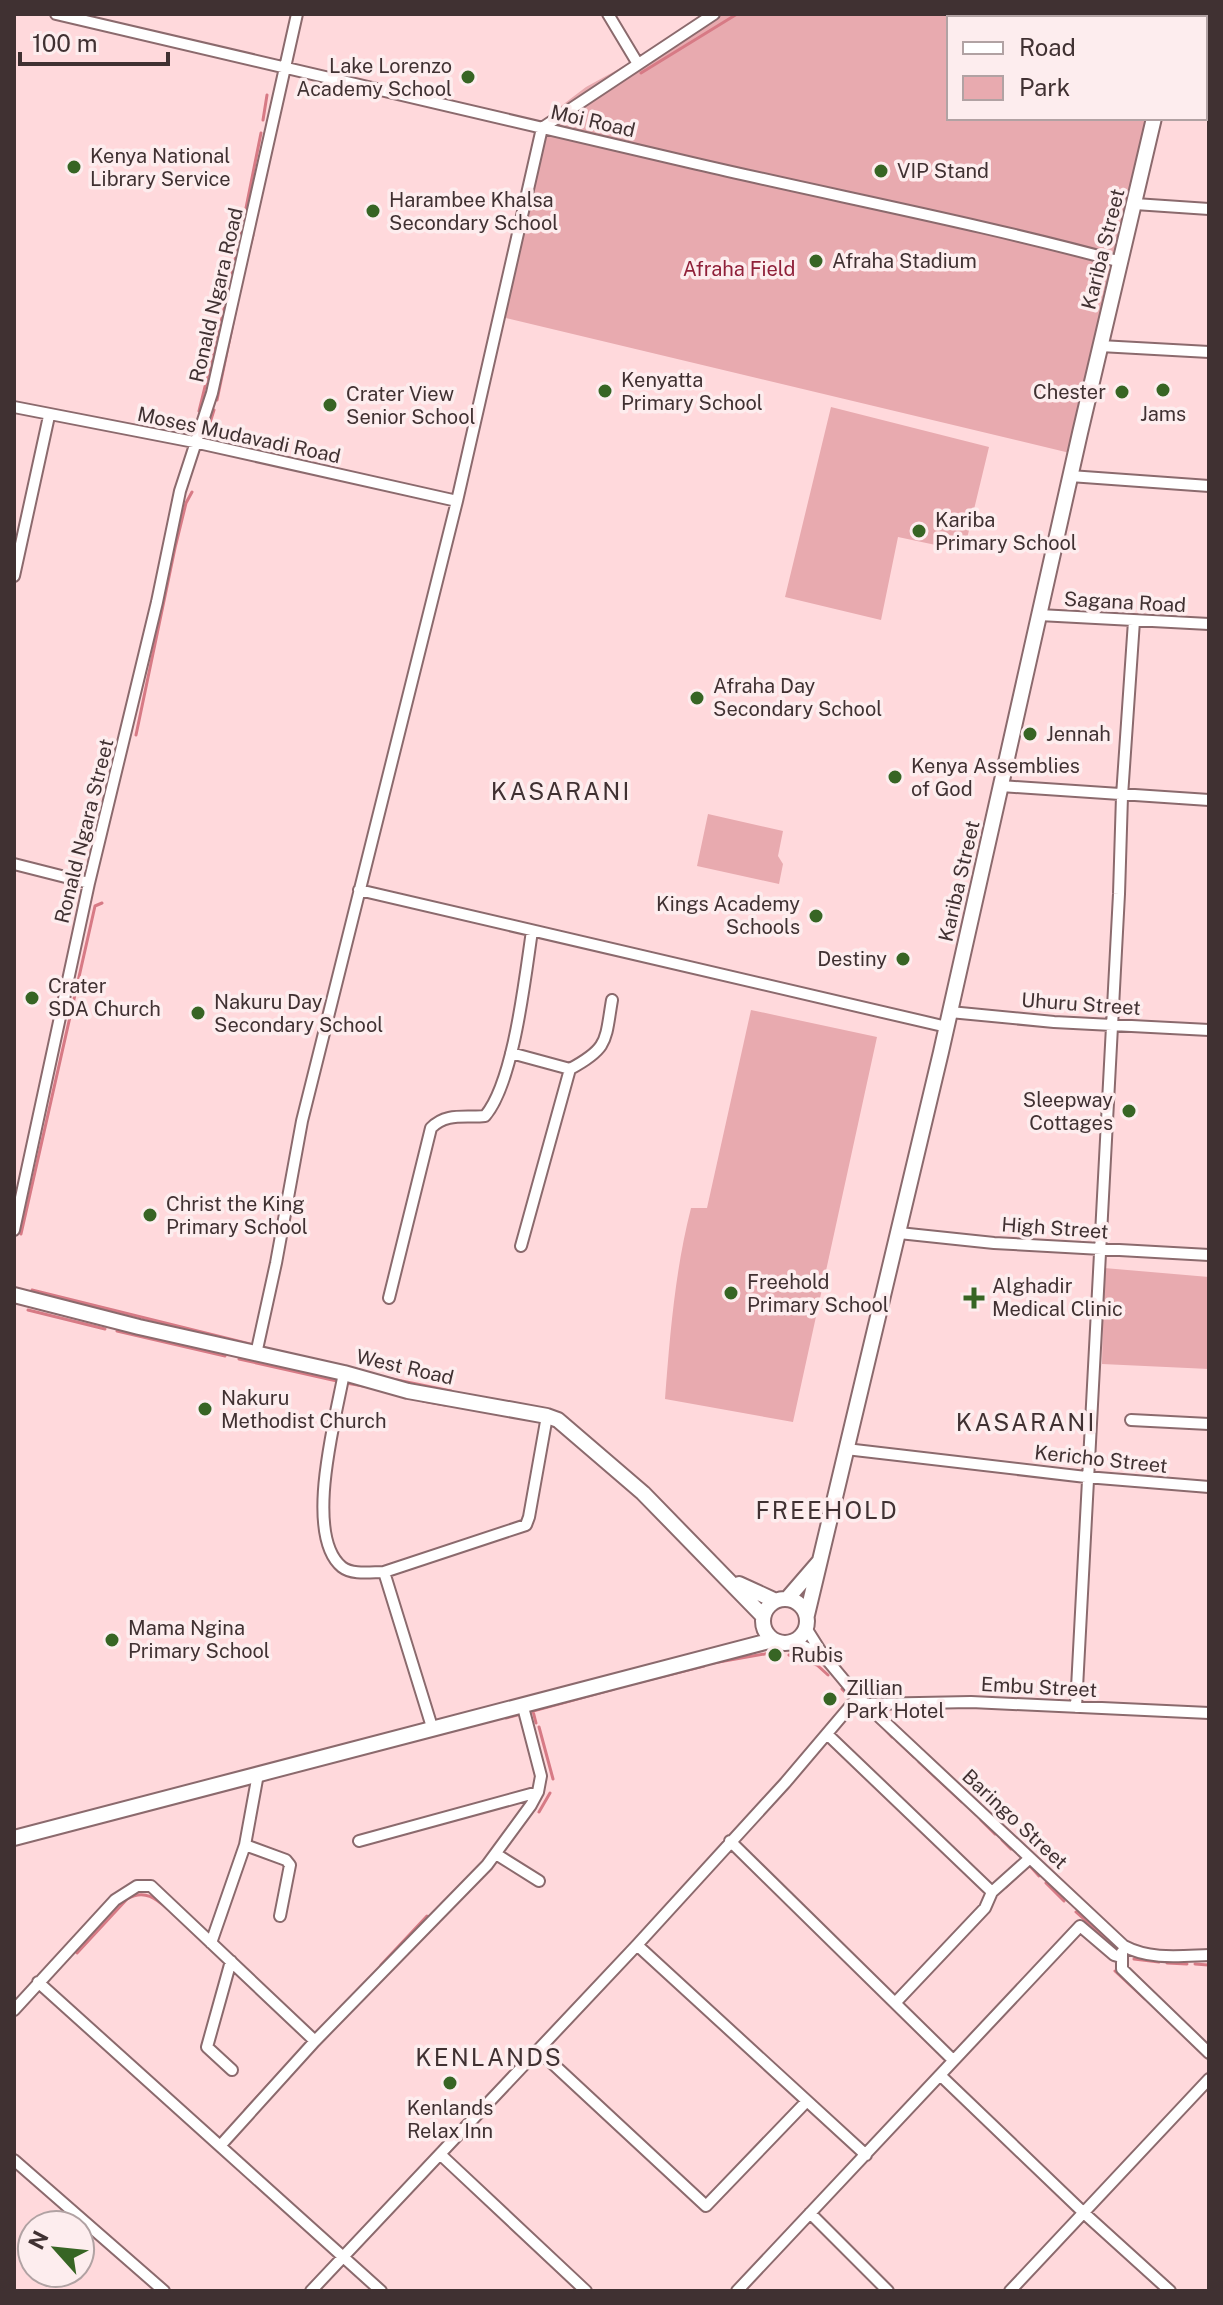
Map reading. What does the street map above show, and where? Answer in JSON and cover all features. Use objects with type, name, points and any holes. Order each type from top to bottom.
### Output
[{"type":"street","name":"Moi Road","points":[[56,14],[286,65],[542,128],[1121,262]]},
{"type":"street","name":"Ronald Ngara Road","points":[[194,442],[212,393],[297,14]]},
{"type":"street","points":[[608,14],[638,64]]},
{"type":"street","points":[[256,1354],[302,1121],[457,501],[542,128],[714,14]]},
{"type":"street","name":"Kariba Street","points":[[806,1621],[899,1233],[1154,120]]},
{"type":"street","points":[[1135,204],[1209,209]]},
{"type":"street","points":[[1100,346],[1209,352]]},
{"type":"street","name":"Moses Mudavadi Road","points":[[14,407],[194,442],[457,501]]},
{"type":"street","points":[[14,576],[49,416]]},
{"type":"street","name":"Ronald Ngara Street","points":[[14,1230],[89,883],[194,442]]},
{"type":"street","points":[[1070,476],[1209,486]]},
{"type":"street","name":"Sagana Road","points":[[1039,615],[1209,624]]},
{"type":"street","points":[[1076,1707],[1122,796],[1134,621]]},
{"type":"street","points":[[1001,786],[1209,800]]},
{"type":"street","points":[[14,864],[89,883]]},
{"type":"street","name":"Uhuru Street","points":[[359,890],[532,931],[948,1020],[1209,1030]]},
{"type":"street","points":[[389,1298],[431,1128],[437,1122],[455,1116],[485,1116],[493,1104],[511,1053],[532,931]]},
{"type":"street","points":[[511,1053],[570,1069],[592,1057],[603,1046],[612,1000]]},
{"type":"street","points":[[521,1246],[570,1069]]},
{"type":"street","name":"High Street","points":[[899,1233],[1100,1250],[1209,1255]]},
{"type":"street","name":"West Road","points":[[14,1295],[408,1391],[547,1416],[566,1426],[643,1493],[731,1581],[763,1621]]},
{"type":"street","points":[[344,1373],[328,1462],[322,1526],[330,1551],[344,1569],[384,1572],[526,1525],[547,1416]]},
{"type":"street","points":[[1131,1420],[1209,1424]]},
{"type":"street","name":"Kericho Street","points":[[846,1449],[1086,1477],[1209,1487]]},
{"type":"street","points":[[737,1649],[763,1621],[768,1607],[782,1600],[822,1558]]},
{"type":"street","points":[[384,1572],[432,1727]]},
{"type":"street","name":"West Road","points":[[731,1581],[782,1600]]},
{"type":"street","points":[[14,1838],[432,1727],[523,1707],[629,1676],[773,1640],[794,1642],[806,1621],[800,1603],[782,1600]]},
{"type":"street","points":[[763,1621],[773,1640]]},
{"type":"street","name":"Baringo Street","points":[[806,1621],[823,1655],[863,1701],[1030,1858],[1122,1951],[1163,1957],[1209,1955]]},
{"type":"street","name":"Baringo Street","points":[[794,1642],[823,1655]]},
{"type":"street","points":[[311,2291],[637,1945],[827,1734],[863,1701]]},
{"type":"street","name":"Embu Street","points":[[863,1701],[971,1702],[1209,1713]]},
{"type":"street","points":[[220,2146],[315,2041],[496,1854],[538,1792],[541,1776],[523,1707]]},
{"type":"street","points":[[827,1734],[992,1892]]},
{"type":"street","points":[[211,1943],[245,1845],[258,1774]]},
{"type":"street","points":[[359,1841],[538,1792]]},
{"type":"street","points":[[730,1841],[953,2060]]},
{"type":"street","points":[[245,1845],[272,1853],[290,1865],[280,1916]]},
{"type":"street","points":[[496,1854],[539,1881]]},
{"type":"street","points":[[896,2002],[985,1908],[992,1892],[1030,1858]]},
{"type":"street","points":[[14,2010],[115,1900],[137,1886],[151,1886],[315,2041]]},
{"type":"street","points":[[737,2291],[1080,1926],[1114,1955],[1122,1951],[1122,1969],[1209,2053]]},
{"type":"street","points":[[637,1945],[866,2155]]},
{"type":"street","points":[[231,1961],[207,2047],[232,2070]]},
{"type":"street","points":[[38,1982],[381,2291]]},
{"type":"street","points":[[538,2050],[706,2206],[806,2102]]},
{"type":"street","points":[[940,2075],[1170,2291]]},
{"type":"street","points":[[1010,2291],[1209,2079]]},
{"type":"street","points":[[441,2155],[586,2291]]},
{"type":"street","points":[[14,2160],[164,2291]]},
{"type":"street","points":[[810,2213],[888,2291]]},
{"type":"green space","name":"Afraha Stadium","points":[[703,14],[1179,14],[947,16],[947,120],[1156,120],[1074,454],[498,316],[540,122],[586,87],[635,60]]},
{"type":"green space","points":[[831,407],[989,447],[964,551],[898,537],[881,620],[785,597]]},
{"type":"green space","points":[[708,814],[783,831],[778,856],[783,864],[779,884],[697,866]]},
{"type":"green space","points":[[751,1010],[877,1037],[793,1422],[665,1399],[674,1303],[685,1232],[691,1208],[707,1208]]},
{"type":"green space","points":[[1104,1268],[1209,1277],[1209,1369],[1102,1364]]},
{"type":"waterway","points":[[641,73],[737,14]]},
{"type":"waterway","points":[[263,120],[267,95]]},
{"type":"waterway","points":[[241,233],[261,133]]},
{"type":"waterway","points":[[248,254],[253,235]]},
{"type":"waterway","points":[[231,278],[237,251]]},
{"type":"waterway","points":[[217,400],[243,275]]},
{"type":"waterway","points":[[199,411],[229,289]]},
{"type":"waterway","points":[[208,429],[214,410]]},
{"type":"waterway","points":[[136,735],[175,548],[186,503],[192,492]]},
{"type":"waterway","points":[[21,1234],[95,906],[102,903]]},
{"type":"waterway","points":[[32,1290],[254,1345]]},
{"type":"waterway","points":[[28,1310],[105,1329]]},
{"type":"waterway","points":[[117,1331],[225,1356]]},
{"type":"waterway","points":[[239,1359],[337,1381]]},
{"type":"waterway","points":[[392,1379],[451,1391]]},
{"type":"waterway","points":[[346,1383],[369,1387]]},
{"type":"waterway","points":[[423,1401],[445,1405]]},
{"type":"waterway","points":[[713,1663],[776,1652]]},
{"type":"waterway","points":[[789,1655],[817,1665],[828,1675]]},
{"type":"waterway","points":[[636,1683],[704,1666]]},
{"type":"waterway","points":[[536,1723],[533,1711],[614,1689]]},
{"type":"waterway","points":[[842,1689],[847,1694]]},
{"type":"waterway","points":[[862,1708],[872,1717]]},
{"type":"waterway","points":[[506,1718],[521,1714]]},
{"type":"waterway","points":[[882,1726],[892,1737]]},
{"type":"waterway","points":[[539,1727],[553,1779]]},
{"type":"waterway","points":[[897,1741],[914,1757]]},
{"type":"waterway","points":[[919,1762],[962,1802]]},
{"type":"waterway","points":[[539,1812],[550,1793]]},
{"type":"waterway","points":[[981,1820],[995,1834]]},
{"type":"waterway","points":[[1002,1840],[1011,1849]]},
{"type":"waterway","points":[[1030,1866],[1039,1876]]},
{"type":"waterway","points":[[1006,1887],[1015,1878]]},
{"type":"waterway","points":[[1046,1883],[1064,1901]]},
{"type":"waterway","points":[[77,1953],[127,1899],[134,1896],[153,1898],[176,1916]]},
{"type":"waterway","points":[[1076,1912],[1120,1951]]},
{"type":"waterway","points":[[381,1965],[427,1916]]},
{"type":"waterway","points":[[1134,1959],[1159,1962]]},
{"type":"waterway","points":[[1167,1963],[1187,1964]]},
{"type":"waterway","points":[[1195,1964],[1208,1965]]},
{"type":"waterway","points":[[1115,1971],[1145,1999]]},
{"type":"waterway","points":[[245,2110],[283,2069]]},
{"type":"place","name":"Lake Lorenzo Academy School","points":[[468,77]]},
{"type":"place","name":"Kenya National Library Service","points":[[74,167]]},
{"type":"place","name":"VIP Stand","points":[[881,171]]},
{"type":"place","name":"Harambee Khalsa Secondary School","points":[[373,211]]},
{"type":"place","name":"Afraha Stadium","points":[[816,261]]},
{"type":"place","name":"Jams","points":[[1163,390]]},
{"type":"place","name":"Kenyatta Primary School","points":[[605,391]]},
{"type":"place","name":"Chester","points":[[1122,392]]},
{"type":"place","name":"Crater View Senior School","points":[[330,405]]},
{"type":"place","name":"Kariba Primary School","points":[[919,531]]},
{"type":"place","name":"Afraha Day Secondary School","points":[[697,698]]},
{"type":"place","name":"Jennah","points":[[1030,734]]},
{"type":"place","name":"Kenya Assemblies of God","points":[[895,777]]},
{"type":"place","name":"Kings Academy Schools","points":[[816,916]]},
{"type":"place","name":"Destiny","points":[[903,959]]},
{"type":"place","name":"Crater SDA Church","points":[[32,998]]},
{"type":"place","name":"Nakuru Day Secondary School","points":[[198,1013]]},
{"type":"place","name":"Sleepway Cottages","points":[[1129,1111]]},
{"type":"place","name":"Christ the King Primary School","points":[[150,1215]]},
{"type":"place","name":"Freehold Primary School","points":[[731,1293]]},
{"type":"place","name":"Alghadir Medical Clinic","points":[[974,1298]]},
{"type":"place","name":"Nakuru Methodist Church","points":[[205,1409]]},
{"type":"place","name":"Mama Ngina Primary School","points":[[112,1640]]},
{"type":"place","name":"Rubis","points":[[775,1655]]},
{"type":"place","name":"Zillian Park Hotel","points":[[830,1699]]},
{"type":"place","name":"Kenlands Relax Inn","points":[[450,2083]]},
{"type":"district","name":"KASARANI","points":[[561,792]]},
{"type":"district","name":"KASARANI","points":[[1026,1423]]},
{"type":"district","name":"FREEHOLD","points":[[827,1511]]},
{"type":"district","name":"KENLANDS","points":[[489,2058]]},
{"type":"park label","name":"Afraha Field","points":[[739,269]]}]
